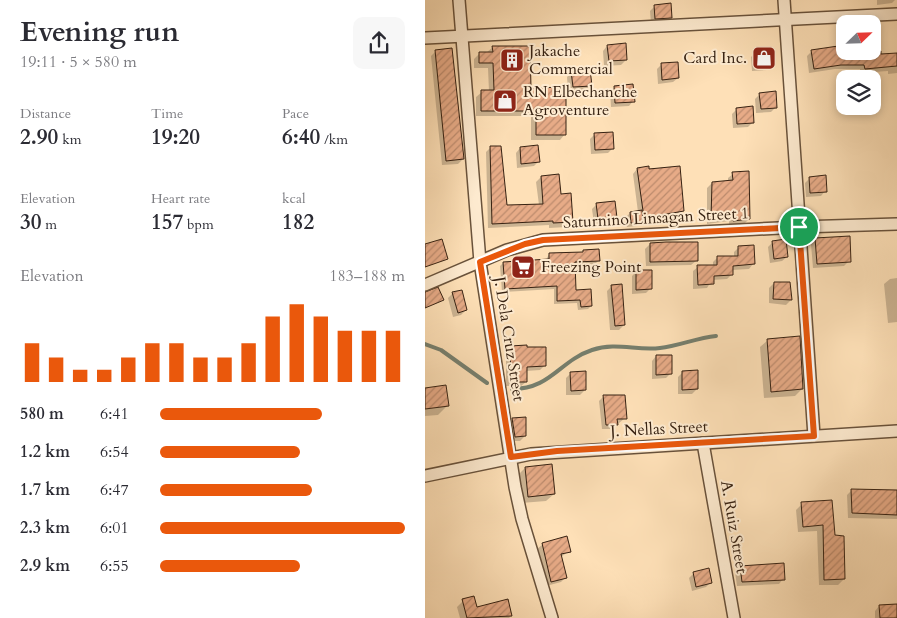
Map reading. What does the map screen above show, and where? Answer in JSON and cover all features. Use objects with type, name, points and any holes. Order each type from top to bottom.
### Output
[{"type":"street","name":"J. Dela Cruz Street","points":[[459,0],[480,262],[521,519],[552,618]]},
{"type":"street","points":[[784,0],[814,436]]},
{"type":"street","points":[[425,38],[897,14]]},
{"type":"street","name":"Saturnino Linsagan Street 1","points":[[425,285],[525,244],[543,240],[897,224]]},
{"type":"street","name":"J. Nellas Street","points":[[425,476],[474,467],[511,457],[557,451],[897,431]]},
{"type":"street","name":"A. Ruiz Street","points":[[703,442],[734,618]]},
{"type":"building","points":[[671,3],[672,18],[655,19],[654,5]]},
{"type":"building","points":[[626,43],[627,60],[609,61],[607,45]]},
{"type":"building","points":[[492,46],[530,46],[531,88],[566,87],[566,135],[536,135],[536,111],[481,111],[481,90],[494,90],[493,63],[479,63],[479,52],[493,52]]},
{"type":"building","points":[[836,46],[836,60],[881,60],[881,54],[897,53],[897,66],[865,69],[864,65],[841,65],[814,69],[811,50]]},
{"type":"building","points":[[452,48],[464,159],[446,161],[435,50]]},
{"type":"building","points":[[772,49],[773,65],[756,67],[755,51]]},
{"type":"building","points":[[678,62],[679,78],[662,80],[661,63]]},
{"type":"building","points":[[590,69],[592,86],[573,87],[571,71]]},
{"type":"building","points":[[633,84],[635,102],[615,103],[614,86]]},
{"type":"building","points":[[776,91],[777,108],[761,109],[759,93]]},
{"type":"building","points":[[753,106],[754,123],[737,124],[736,108]]},
{"type":"building","points":[[613,132],[614,149],[595,150],[594,133]]},
{"type":"building","points":[[538,145],[540,162],[521,164],[520,147]]},
{"type":"building","points":[[490,146],[501,146],[507,205],[543,204],[541,176],[559,174],[561,194],[571,193],[573,222],[492,224]]},
{"type":"building","points":[[649,166],[649,169],[680,166],[684,211],[644,218],[637,168]]},
{"type":"building","points":[[749,171],[750,219],[733,221],[733,217],[711,219],[712,182],[733,180],[732,172]]},
{"type":"building","points":[[826,175],[827,192],[810,193],[809,177]]},
{"type":"building","points":[[615,201],[617,218],[598,219],[596,203]]},
{"type":"building","points":[[642,210],[643,222],[631,223],[630,212]]},
{"type":"building","points":[[850,236],[851,262],[817,264],[815,238]]},
{"type":"building","points":[[442,239],[448,259],[425,267],[425,244]]},
{"type":"building","points":[[786,239],[788,257],[774,259],[772,241]]},
{"type":"building","points":[[698,242],[698,261],[650,262],[650,243]]},
{"type":"building","points":[[754,245],[755,264],[733,266],[733,275],[714,276],[714,284],[698,285],[697,265],[717,265],[717,256],[738,256],[738,246]]},
{"type":"building","points":[[599,249],[600,261],[575,262],[576,290],[591,289],[592,306],[581,307],[580,300],[557,301],[557,286],[505,289],[503,262],[549,259],[549,253],[583,252],[583,250]]},
{"type":"building","points":[[636,270],[652,270],[652,289],[636,290]]},
{"type":"building","points":[[774,282],[790,282],[792,300],[773,299]]},
{"type":"building","points":[[622,284],[625,325],[615,326],[611,285]]},
{"type":"building","points":[[438,287],[444,300],[425,308],[425,292]]},
{"type":"building","points":[[462,290],[467,310],[458,313],[452,292]]},
{"type":"building","points":[[800,336],[803,389],[771,392],[767,339]]},
{"type":"building","points":[[527,345],[527,347],[546,347],[546,366],[527,367],[527,382],[511,382],[510,346]]},
{"type":"building","points":[[656,355],[672,355],[672,374],[656,375]]},
{"type":"building","points":[[698,370],[698,389],[682,390],[682,371]]},
{"type":"building","points":[[586,371],[586,390],[571,391],[570,372]]},
{"type":"building","points":[[446,385],[449,406],[425,409],[425,388]]},
{"type":"building","points":[[603,395],[625,395],[627,419],[617,419],[618,425],[606,425]]},
{"type":"building","points":[[526,417],[526,436],[515,437],[512,418]]},
{"type":"building","points":[[552,464],[555,494],[528,497],[525,467]]},
{"type":"building","points":[[851,489],[897,490],[897,515],[852,513]]},
{"type":"building","points":[[832,500],[835,535],[844,536],[845,579],[824,580],[823,525],[803,527],[801,502]]},
{"type":"building","points":[[567,536],[571,552],[561,554],[567,578],[551,582],[542,543]]},
{"type":"building","points":[[784,563],[785,580],[742,582],[740,566]]},
{"type":"building","points":[[709,568],[712,583],[696,587],[693,572]]},
{"type":"building","points":[[474,596],[477,607],[508,599],[512,616],[467,618],[462,599]]},
{"type":"building","points":[[897,604],[897,618],[880,618],[879,605]]},
{"type":"waterway","points":[[512,389],[525,388],[546,380],[571,361],[592,350],[610,347],[660,348],[716,336]]},
{"type":"waterway","points":[[425,344],[441,350],[487,383]]},
{"type":"place","name":"Card Inc.","points":[[764,58]]},
{"type":"place","name":"Jakache Commercial","points":[[512,60]]},
{"type":"place","name":"RN Elbechanche Agroventure","points":[[505,101]]},
{"type":"place","name":"Freezing Point","points":[[523,267]]},
{"type":"route","points":[[799,227],[814,436],[557,451],[511,457],[480,262],[507,250],[543,240],[799,227]]}]
